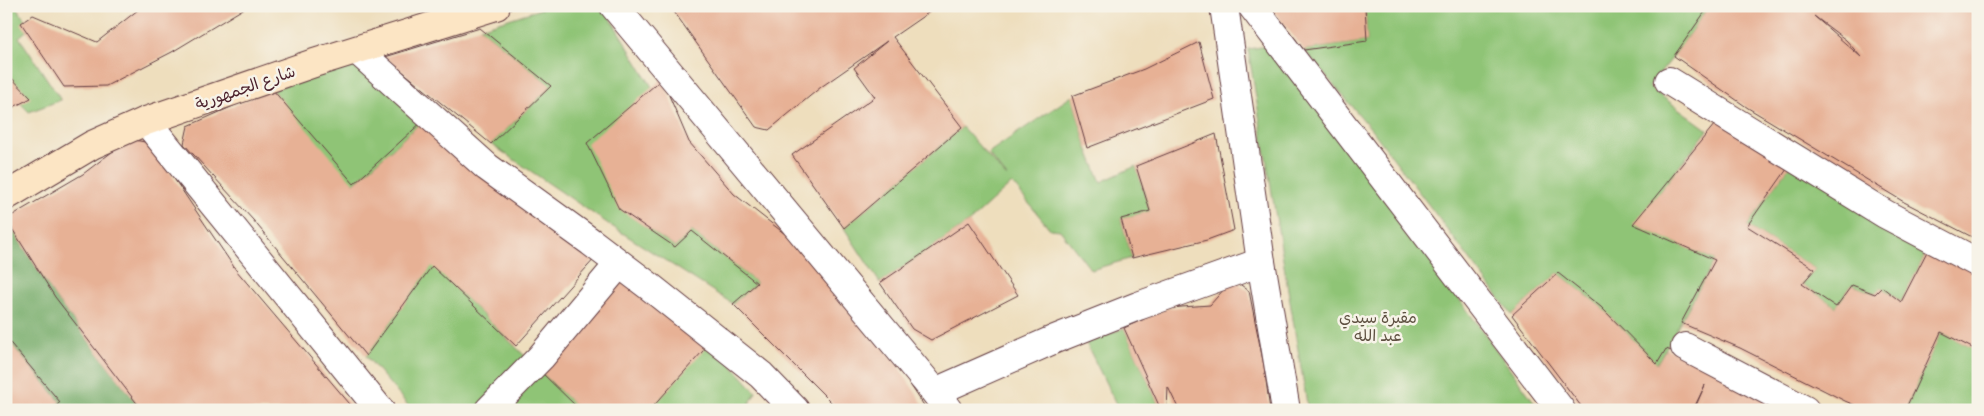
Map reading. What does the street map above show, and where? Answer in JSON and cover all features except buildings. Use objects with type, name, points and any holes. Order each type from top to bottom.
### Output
[{"type":"main road","name":"شارع الجمهورية","points":[[6,196],[92,146],[146,120],[314,63],[358,51],[496,6]]},
{"type":"street","points":[[614,6],[941,401],[1055,339],[1138,306],[1261,262]]},
{"type":"street","points":[[1224,6],[1261,262],[1286,410]]},
{"type":"street","points":[[1252,6],[1561,410]]},
{"type":"street","points":[[358,51],[487,167],[649,286],[761,375],[795,410]]},
{"type":"street","points":[[1669,81],[1885,214],[1978,262]]},
{"type":"street","points":[[146,120],[380,410]]},
{"type":"street","points":[[489,410],[541,357],[619,264]]},
{"type":"street","points":[[1685,347],[1805,410]]},
{"type":"green space","points":[[6,6],[16,6],[30,28],[19,37],[61,100],[29,112],[6,88]]},
{"type":"green space","points":[[550,6],[603,6],[652,87],[620,209],[675,247],[692,231],[757,283],[733,304],[610,225],[491,144],[551,86],[480,28]]},
{"type":"green space","points":[[1365,6],[1709,6],[1674,56],[1649,87],[1708,130],[1634,224],[1715,260],[1657,364],[1601,307],[1558,273],[1512,315],[1372,130],[1304,50],[1367,41]]},
{"type":"green space","name":"مقبرة سيدي عبد الله","points":[[1274,45],[1540,410],[1308,410],[1248,49]]},
{"type":"green space","points":[[356,64],[424,120],[352,185],[272,89]]},
{"type":"green space","points":[[1072,96],[1087,148],[1101,182],[1136,166],[1150,211],[1121,219],[1132,258],[1091,270],[1060,230],[1050,229],[1012,183],[969,222],[880,283],[844,228],[962,127],[1007,177],[988,153]]},
{"type":"green space","points":[[1792,162],[1932,242],[1901,302],[1882,287],[1875,294],[1852,285],[1836,307],[1802,284],[1815,269],[1747,226]]},
{"type":"green space","points":[[6,219],[55,297],[142,410],[53,410],[60,401],[6,338]]},
{"type":"green space","points":[[432,265],[580,410],[412,410],[366,356]]},
{"type":"green space","points":[[1124,328],[1161,410],[1119,410],[1086,343]]},
{"type":"green space","points":[[1941,332],[1978,351],[1978,410],[1905,410]]},
{"type":"green space","points":[[711,342],[756,392],[746,410],[643,410]]}]
